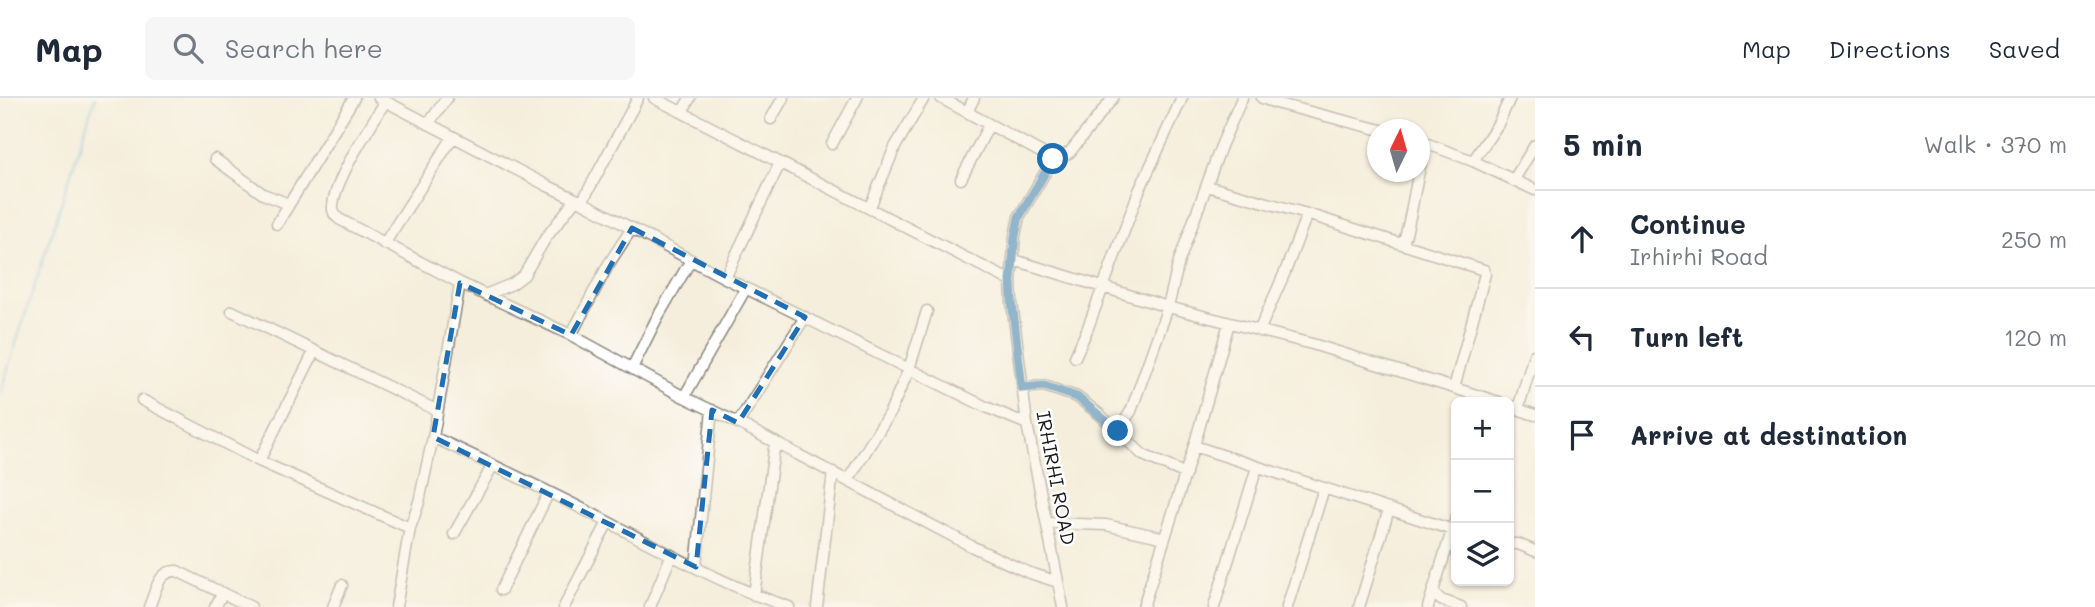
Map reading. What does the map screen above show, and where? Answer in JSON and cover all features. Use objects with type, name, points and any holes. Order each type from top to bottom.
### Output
[{"type":"street","points":[[277,224],[354,98]]},
{"type":"street","points":[[428,124],[447,98]]},
{"type":"street","points":[[485,295],[512,285],[524,275],[545,239],[579,200],[638,98]]},
{"type":"street","points":[[654,98],[1011,281]]},
{"type":"street","points":[[682,112],[690,98]]},
{"type":"street","points":[[771,119],[783,98]]},
{"type":"street","points":[[832,144],[857,98]]},
{"type":"street","points":[[870,207],[895,147],[924,98]]},
{"type":"street","points":[[940,98],[1053,159]]},
{"type":"street","points":[[967,112],[974,98]]},
{"type":"street","name":"IRHIRHI ROAD","points":[[1063,607],[1022,388],[1011,281],[1015,236],[1019,217],[1053,159],[1070,152],[1113,98]]},
{"type":"street","points":[[1075,357],[1139,191],[1182,98]]},
{"type":"street","points":[[1118,431],[1131,411],[1168,307],[1179,261],[1221,146],[1242,98]]},
{"type":"street","points":[[1262,98],[1367,126]]},
{"type":"street","points":[[1473,161],[1499,124],[1510,98]]},
{"type":"street","points":[[1027,424],[986,407],[725,278],[382,100],[339,184],[332,207],[335,215],[384,244],[460,284],[571,335],[684,397],[973,547],[1027,572],[1058,582]]},
{"type":"street","points":[[961,178],[989,125]]},
{"type":"street","points":[[384,244],[453,137]]},
{"type":"street","points":[[1430,144],[1535,190]]},
{"type":"street","points":[[1513,181],[1535,145]]},
{"type":"street","points":[[215,159],[263,194],[289,204]]},
{"type":"street","points":[[725,278],[780,163]]},
{"type":"street","points":[[1403,244],[1411,221],[1416,182]]},
{"type":"street","points":[[1207,186],[1307,214],[1484,270],[1454,388]]},
{"type":"street","points":[[1259,331],[1307,214]]},
{"type":"street","points":[[571,335],[608,265],[632,228]]},
{"type":"street","points":[[632,368],[691,260]]},
{"type":"street","points":[[1014,260],[1168,307],[1312,344],[1482,397]]},
{"type":"street","points":[[396,607],[410,528],[419,502],[433,437],[460,284]]},
{"type":"street","points":[[684,397],[746,288]]},
{"type":"street","points":[[232,311],[436,410]]},
{"type":"street","points":[[848,480],[890,412],[909,369],[927,311]]},
{"type":"street","points":[[738,423],[805,317]]},
{"type":"street","points":[[1143,607],[1186,474],[1229,323]]},
{"type":"street","points":[[259,461],[314,352]]},
{"type":"street","points":[[1514,405],[1534,355]]},
{"type":"street","points":[[1022,388],[1044,386],[1077,397],[1143,455],[1186,474]]},
{"type":"street","points":[[142,400],[259,461],[410,528]]},
{"type":"street","points":[[1514,407],[1535,415]]},
{"type":"street","points":[[695,567],[712,410]]},
{"type":"street","points":[[433,437],[549,492],[671,556],[754,595],[789,607]]},
{"type":"street","points":[[754,595],[775,442]]},
{"type":"street","points":[[1194,446],[1451,529]]},
{"type":"street","points":[[454,534],[493,465]]},
{"type":"street","points":[[1214,607],[1256,467]]},
{"type":"street","points":[[817,607],[833,472]]},
{"type":"street","points":[[1287,607],[1324,488]]},
{"type":"street","points":[[501,590],[549,492]]},
{"type":"street","points":[[1359,607],[1388,509]]},
{"type":"street","points":[[564,607],[608,522]]},
{"type":"street","points":[[1048,523],[1106,525],[1165,538]]},
{"type":"street","points":[[1428,607],[1451,539]]},
{"type":"street","points":[[1514,544],[1535,551]]},
{"type":"street","points":[[650,607],[671,556]]},
{"type":"street","points":[[149,607],[163,574],[168,570],[177,571],[251,607]]},
{"type":"street","points":[[333,607],[342,584]]},
{"type":"street","points":[[1433,592],[1441,600],[1461,607]]},
{"type":"street","points":[[215,607],[223,593]]},
{"type":"highlighted area","points":[[632,228],[805,317],[738,423],[712,410],[696,567],[433,437],[460,283],[571,335]]},
{"type":"waterway","points":[[0,393],[95,98]]},
{"type":"route","points":[[1053,159],[1019,217],[1015,236],[1011,281],[1022,388],[1044,386],[1077,397],[1118,431]]}]
